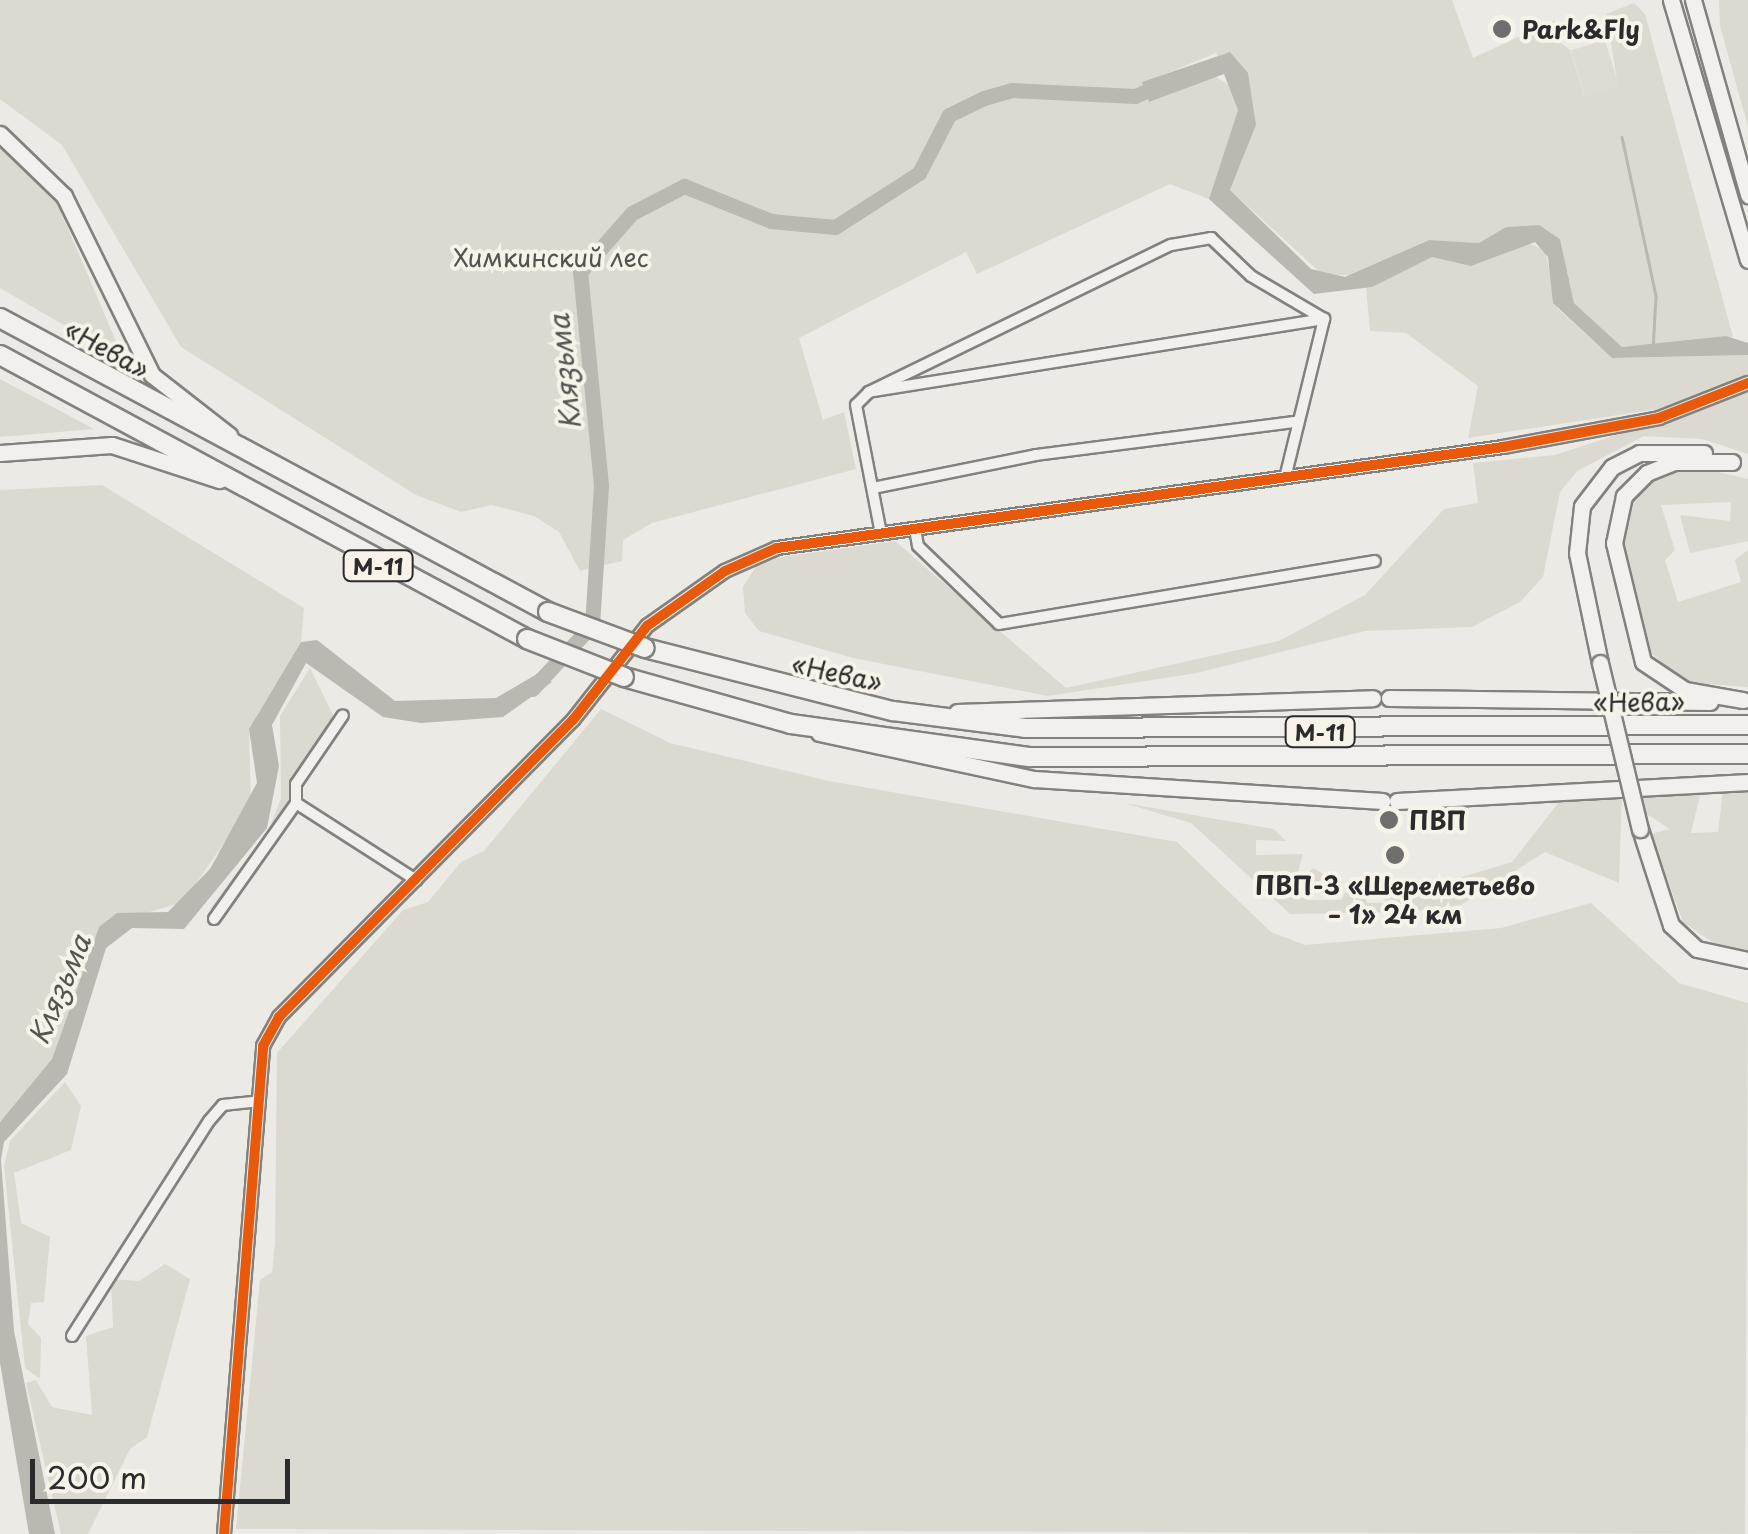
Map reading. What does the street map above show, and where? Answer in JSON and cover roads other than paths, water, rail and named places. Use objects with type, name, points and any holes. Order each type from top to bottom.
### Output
[{"type":"highway","name":"«Нева»","points":[[0,318],[267,466],[548,612],[645,648],[893,711],[1131,732],[1748,725]]},
{"type":"highway","name":"М-11","points":[[0,355],[234,485],[527,639],[624,677],[791,724],[918,746],[1133,761],[1748,754]]},
{"type":"main road","points":[[1692,0],[1748,195]]},
{"type":"main road","points":[[1671,1],[1748,260]]},
{"type":"main road","points":[[0,134],[64,196],[152,375],[267,466]]},
{"type":"main road","name":"М-11","points":[[0,453],[112,444],[234,485]]},
{"type":"main road","name":"М-11","points":[[1740,464],[1660,449],[1621,461],[1591,490],[1577,553],[1640,829],[1671,926],[1697,949],[1748,960]]},
{"type":"main road","name":"М-11","points":[[1740,464],[1674,462],[1647,472],[1624,496],[1614,544],[1643,662],[1684,690],[1746,700]]},
{"type":"main road","name":"М-11","points":[[893,711],[1381,698],[1746,700]]},
{"type":"main road","name":"М-11","points":[[791,724],[868,750],[1034,779],[1389,801],[1748,782]]},
{"type":"street","points":[[881,534],[856,405],[870,392],[1172,245],[1211,238],[1251,276],[1324,319]]},
{"type":"street","points":[[870,392],[1324,319]]},
{"type":"street","points":[[1286,474],[1295,422],[1324,319]]},
{"type":"street","points":[[224,1534],[253,1102],[278,1017],[573,720],[647,626],[750,558],[881,534],[1632,425],[1748,383]]},
{"type":"street","points":[[874,488],[1036,455],[1295,422]]},
{"type":"street","points":[[915,530],[918,546],[999,624],[1375,561]]},
{"type":"street","points":[[214,919],[296,804],[296,784],[343,715]]},
{"type":"street","points":[[296,804],[416,880]]},
{"type":"street","points":[[72,1336],[209,1121],[223,1105],[253,1102]]},
{"type":"waterway","name":"Клязьма","points":[[532,689],[592,625],[601,485],[580,272],[632,213],[684,186],[771,221],[835,227],[919,173],[949,115],[984,98],[1012,90],[1135,96],[1164,83]]},
{"type":"waterway","points":[[1622,137],[1656,296],[1653,352]]},
{"type":"place","name":"Park&Fly","points":[[1502,29]]},
{"type":"place","name":"ПВП","points":[[1389,820]]},
{"type":"place","name":"ПВП-3 «Шереметьево – 1» 24 км","points":[[1395,855]]},
{"type":"park label","name":"Химкинский лес","points":[[551,257]]}]
